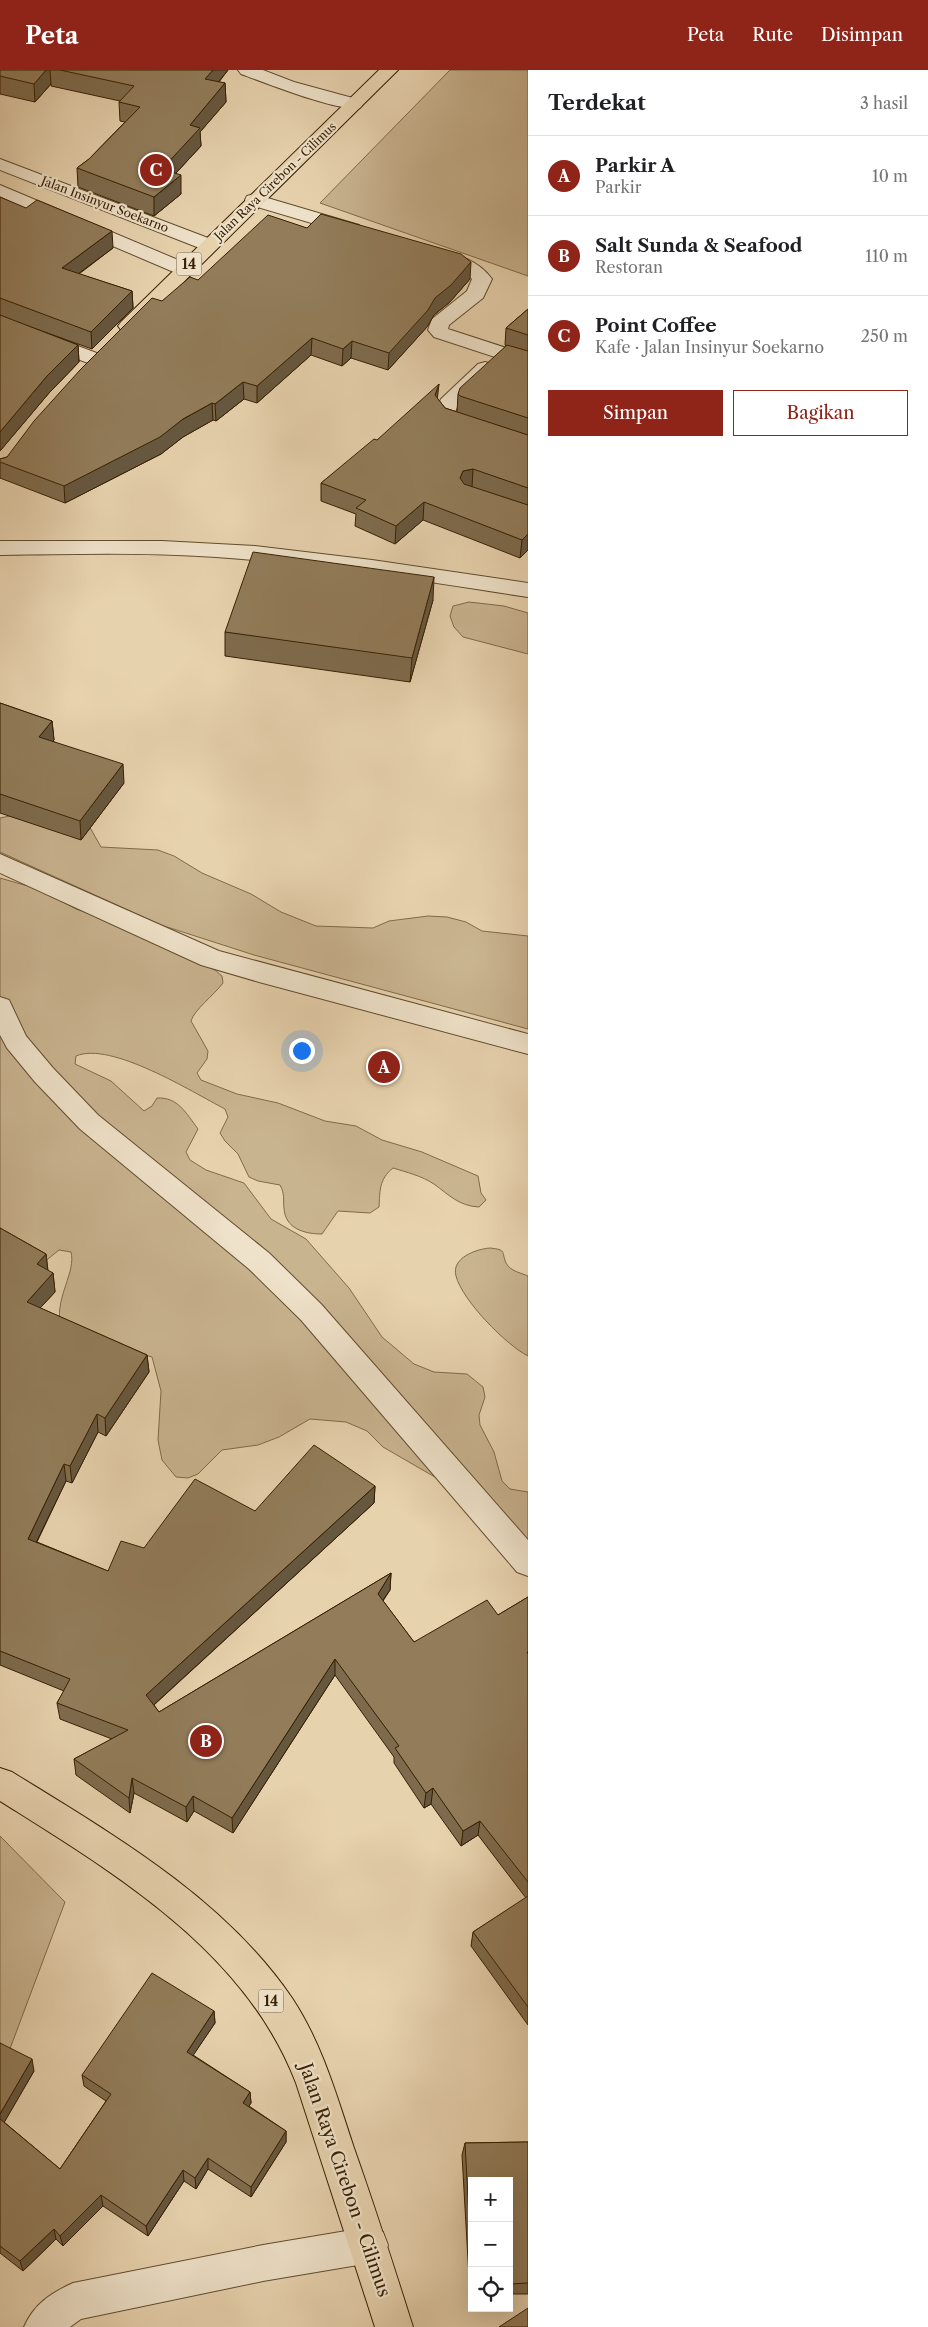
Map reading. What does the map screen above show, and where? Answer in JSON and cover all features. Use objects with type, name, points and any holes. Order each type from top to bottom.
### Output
[{"type":"highway","name":"Jalan Raya Cirebon - Cilimus","points":[[100,354],[183,269],[389,70]]},
{"type":"highway","name":"Jalan Raya Cirebon - Cilimus","points":[[0,1783],[88,1838],[173,1899],[214,1934],[262,1988],[285,2020],[314,2082],[370,2245],[394,2327]]},
{"type":"street","points":[[247,70],[288,86],[354,104]]},
{"type":"street","name":"Jalan Insinyur Soekarno","points":[[0,164],[209,245]]},
{"type":"street","name":"Jalan Insinyur Soekarno","points":[[0,192],[183,269]]},
{"type":"street","points":[[254,200],[370,234]]},
{"type":"street","points":[[414,248],[468,265],[482,279],[476,294],[438,323],[438,330],[441,333],[528,362]]},
{"type":"street","points":[[0,324],[100,354]]},
{"type":"street","points":[[501,354],[448,403],[445,412],[451,420],[528,446]]},
{"type":"street","points":[[0,548],[134,547],[216,550],[404,572],[528,590]]},
{"type":"street","points":[[0,863],[210,958],[259,973],[528,1044]]},
{"type":"street","points":[[0,1007],[16,1041],[44,1075],[89,1122],[198,1208],[260,1261],[311,1312],[528,1562]]},
{"type":"street","points":[[43,2327],[49,2318],[74,2302],[244,2266],[370,2245]]},
{"type":"shaded area","points":[[450,70],[528,70],[528,276],[320,203]]},
{"type":"shaded area","points":[[469,602],[504,606],[528,613],[528,654],[463,637],[454,627],[450,616],[453,606]]},
{"type":"shaded area","points":[[19,814],[88,824],[101,847],[158,850],[174,856],[202,873],[251,894],[281,912],[316,926],[373,928],[389,921],[428,916],[447,917],[466,922],[482,931],[528,936],[528,1029],[254,955],[161,925],[0,852],[0,818]]},
{"type":"shaded area","points":[[0,878],[38,889],[76,909],[101,918],[215,970],[222,976],[223,983],[196,1012],[191,1021],[208,1051],[207,1059],[197,1073],[201,1080],[237,1094],[278,1103],[325,1121],[356,1126],[382,1140],[422,1152],[478,1176],[481,1193],[486,1200],[479,1207],[466,1205],[429,1181],[393,1168],[388,1172],[383,1181],[379,1207],[370,1213],[338,1211],[322,1234],[309,1233],[297,1229],[288,1221],[285,1215],[280,1185],[258,1181],[249,1177],[238,1154],[220,1133],[228,1117],[225,1109],[151,1070],[130,1062],[91,1053],[76,1056],[75,1064],[111,1081],[144,1111],[152,1106],[157,1098],[171,1100],[181,1107],[198,1129],[186,1152],[190,1160],[206,1170],[244,1183],[271,1219],[306,1239],[349,1288],[382,1337],[414,1364],[434,1372],[467,1374],[483,1387],[485,1397],[479,1415],[480,1425],[494,1452],[502,1481],[510,1489],[528,1492],[528,1562],[466,1495],[383,1447],[367,1431],[346,1422],[310,1419],[279,1437],[258,1445],[222,1450],[198,1474],[188,1478],[176,1477],[162,1460],[158,1440],[161,1391],[152,1357],[84,1339],[60,1322],[61,1303],[71,1268],[71,1252],[59,1250],[43,1263],[0,1260]]},
{"type":"shaded area","points":[[490,1248],[501,1250],[510,1268],[528,1276],[528,1356],[508,1342],[486,1321],[467,1297],[456,1276],[455,1270],[461,1259],[478,1250]]},
{"type":"shaded area","points":[[0,1836],[65,1902],[5,2062],[0,2061]]},
{"type":"building","points":[[0,70],[46,70],[34,84],[0,76]]},
{"type":"building","points":[[60,70],[213,70],[205,79],[225,83],[190,125],[200,128],[162,169],[181,175],[154,197],[77,168],[89,159],[140,107],[119,102],[134,86]]},
{"type":"building","points":[[0,197],[26,208],[37,200],[112,231],[62,268],[132,291],[91,332],[0,298]]},
{"type":"building","points":[[321,214],[461,254],[471,262],[451,285],[435,298],[428,310],[389,353],[352,341],[343,349],[312,338],[257,386],[243,382],[215,404],[212,403],[183,419],[160,437],[64,486],[0,462],[0,459],[7,457],[34,421],[80,370],[152,298],[162,301],[190,277],[198,280],[268,215],[307,228]]},
{"type":"building","points":[[528,309],[528,335],[506,328]]},
{"type":"building","points":[[0,315],[78,345],[47,376],[0,432]]},
{"type":"building","points":[[507,345],[528,351],[528,418],[458,394],[460,388]]},
{"type":"building","points":[[439,384],[435,395],[445,408],[528,435],[528,488],[473,469],[463,471],[460,478],[464,484],[528,505],[528,534],[522,540],[424,502],[396,526],[356,508],[366,500],[321,483],[374,439],[377,440]]},
{"type":"building","points":[[253,552],[434,577],[412,658],[225,632]]},
{"type":"building","points":[[0,703],[52,721],[39,737],[123,764],[80,821],[0,794]]},
{"type":"building","points":[[0,1228],[46,1254],[37,1264],[53,1273],[27,1302],[147,1355],[105,1418],[97,1414],[70,1466],[64,1464],[28,1539],[108,1571],[121,1541],[144,1548],[195,1479],[255,1511],[314,1445],[375,1486],[146,1695],[159,1712],[391,1573],[378,1594],[414,1642],[487,1600],[498,1615],[528,1597],[528,1882],[480,1821],[463,1831],[433,1788],[426,1793],[395,1748],[399,1746],[335,1659],[232,1818],[193,1796],[186,1807],[132,1778],[129,1798],[74,1759],[128,1730],[57,1703],[70,1679],[0,1651]]},
{"type":"building","points":[[528,1896],[528,2007],[473,1932]]},
{"type":"building","points":[[152,1973],[214,2011],[187,2052],[250,2092],[243,2103],[286,2131],[251,2187],[208,2158],[195,2178],[183,2170],[146,2226],[101,2195],[60,2236],[54,2229],[20,2261],[0,2246],[0,2119],[60,2169],[111,2094],[82,2075]]},
{"type":"building","points":[[0,2043],[32,2059],[0,2114]]},
{"type":"building","points":[[528,2142],[528,2283],[513,2284],[513,2177],[468,2177],[468,2198],[465,2143]]},
{"type":"building","points":[[528,2308],[528,2327],[499,2327]]},
{"type":"place","name":"Point Coffee","points":[[156,170]]},
{"type":"place","name":"Parkir A","points":[[384,1067]]},
{"type":"place","name":"Salt Sunda & Seafood","points":[[206,1741]]}]
